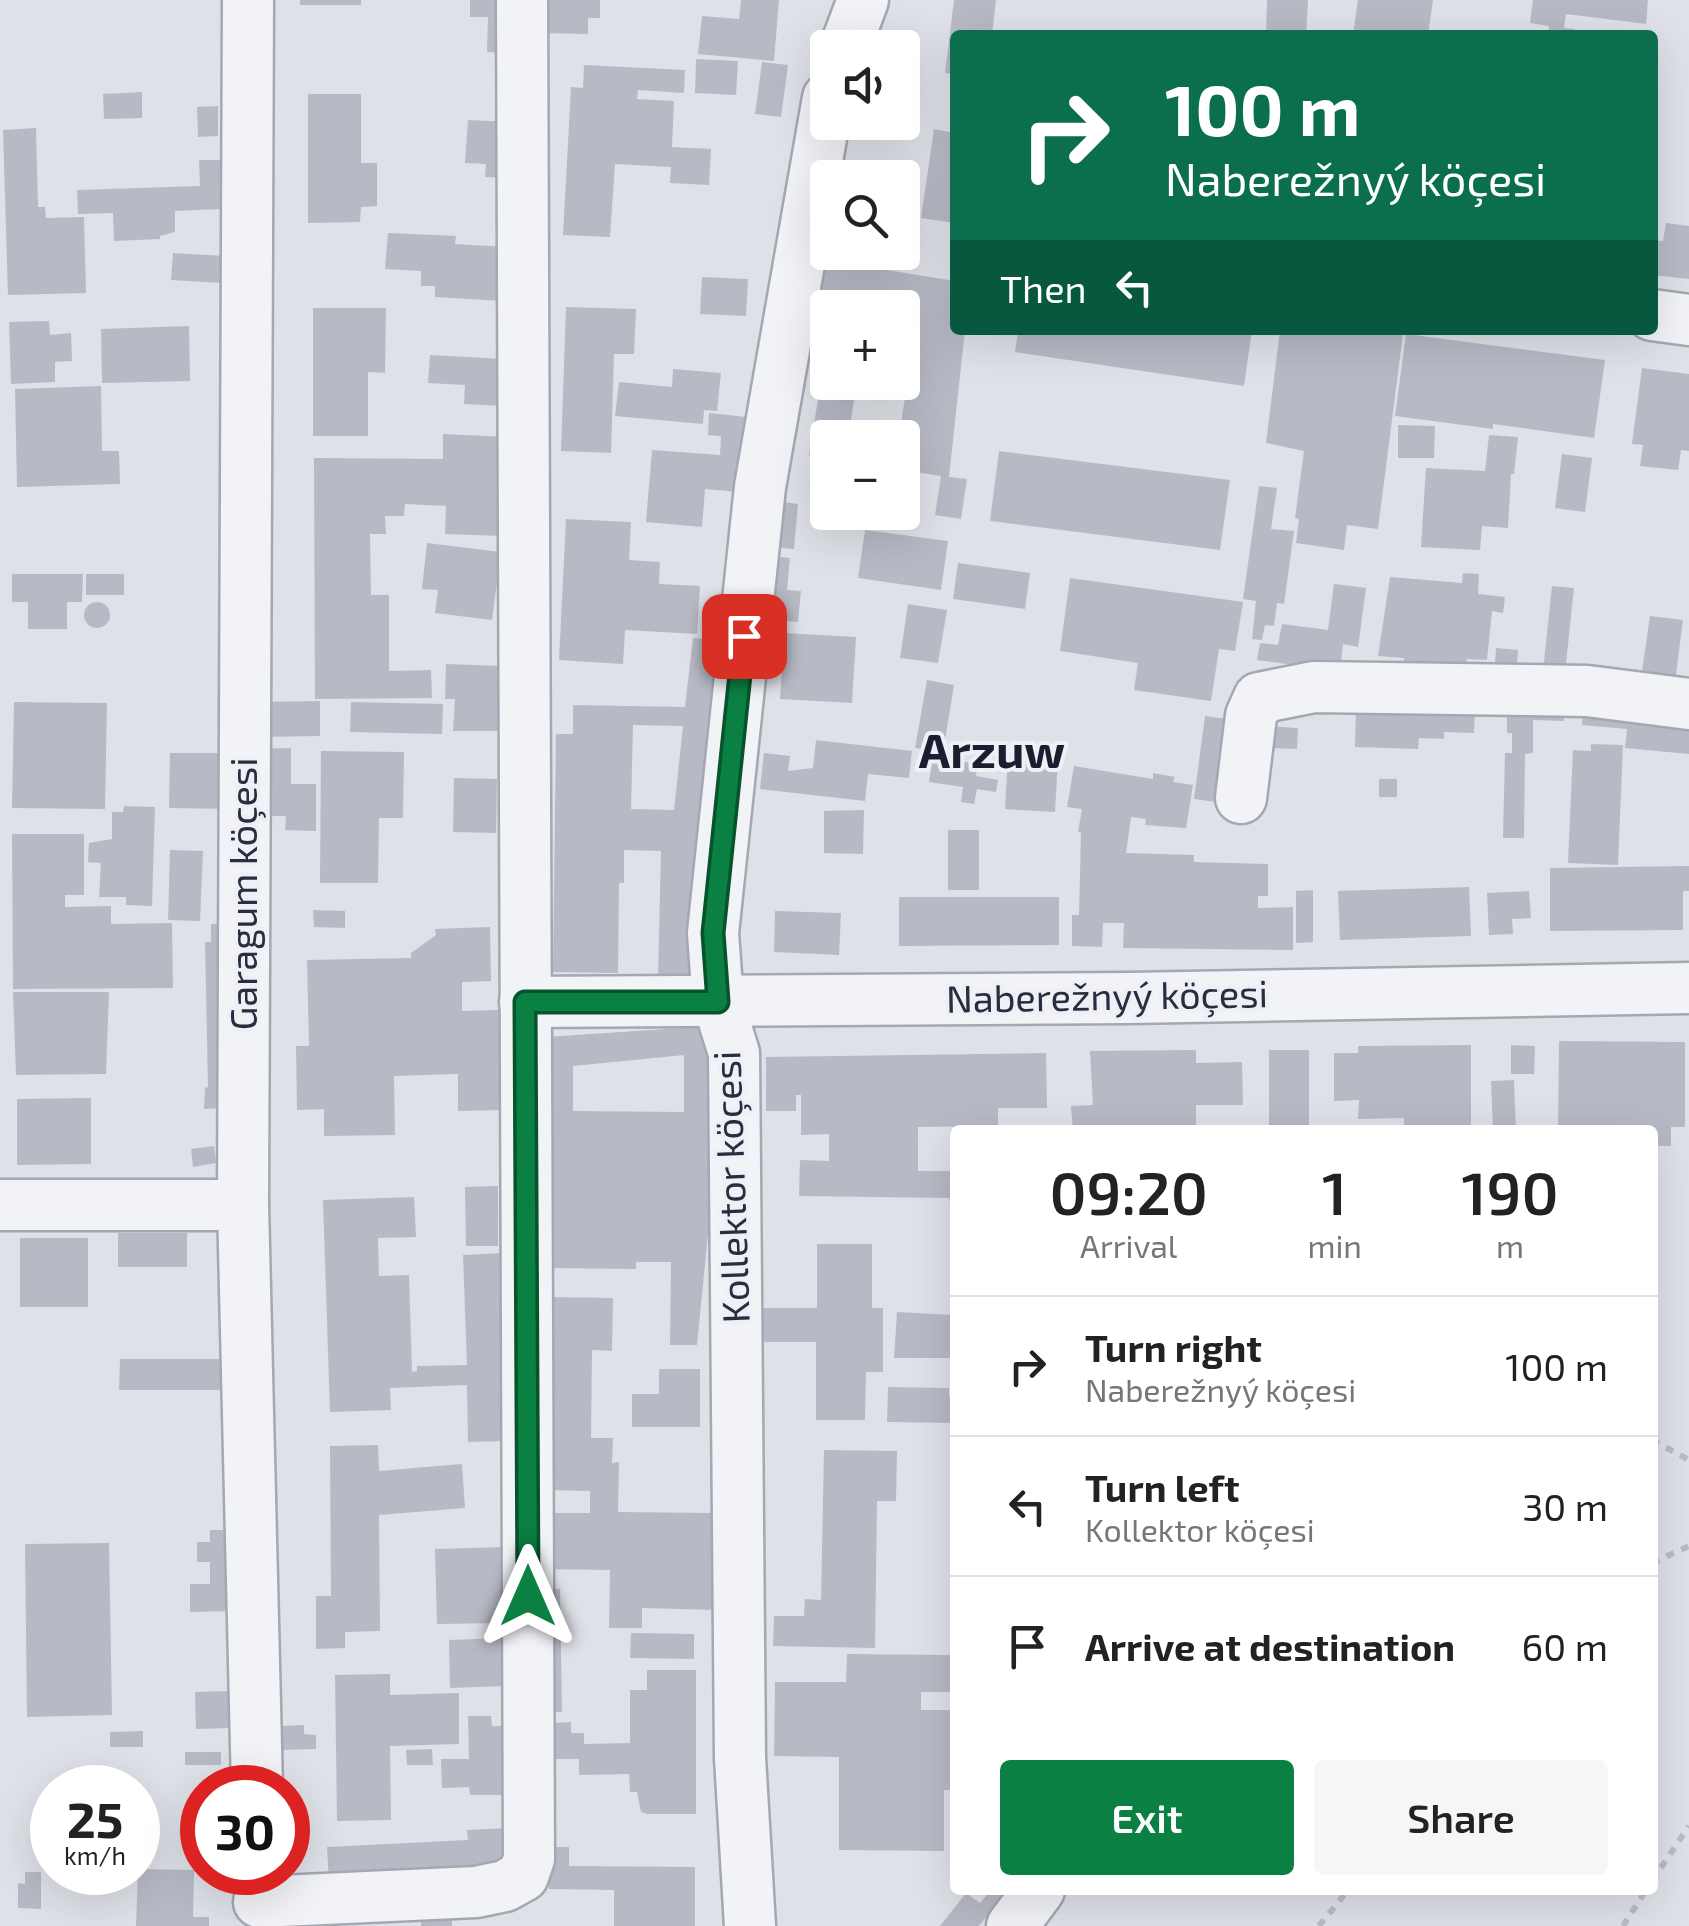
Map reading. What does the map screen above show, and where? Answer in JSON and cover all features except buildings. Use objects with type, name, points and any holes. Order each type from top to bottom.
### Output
[{"type":"street","name":"Garagum köçesi","points":[[248,0],[243,1205],[255,1765]]},
{"type":"street","points":[[259,1900],[476,1892],[505,1886],[523,1876],[529,1859],[522,0]]},
{"type":"street","points":[[852,30],[863,0]]},
{"type":"street","name":"Kollektor köçesi","points":[[750,1926],[740,1758],[734,1052],[718,1002],[713,933],[760,487],[821,140]]},
{"type":"street","points":[[1658,316],[1689,320]]},
{"type":"street","points":[[1240,798],[1251,716],[1259,698],[1314,687],[1587,691],[1689,704]]},
{"type":"street","name":"Naberežnyý köçesi","points":[[525,1002],[1689,988]]},
{"type":"street","points":[[0,1205],[243,1205]]},
{"type":"street","points":[[1012,1926],[1035,1895]]},
{"type":"path","points":[[1658,1443],[1689,1460]]},
{"type":"path","points":[[1658,1561],[1689,1546]]},
{"type":"path","points":[[1658,1872],[1689,1826]]},
{"type":"path","points":[[1319,1926],[1344,1895]]},
{"type":"path","points":[[1623,1926],[1643,1895]]},
{"type":"district","name":"Arzuw","points":[[992,751]]},
{"type":"route","points":[[528,1596],[525,1002],[718,1002],[713,933],[744,636]]}]
